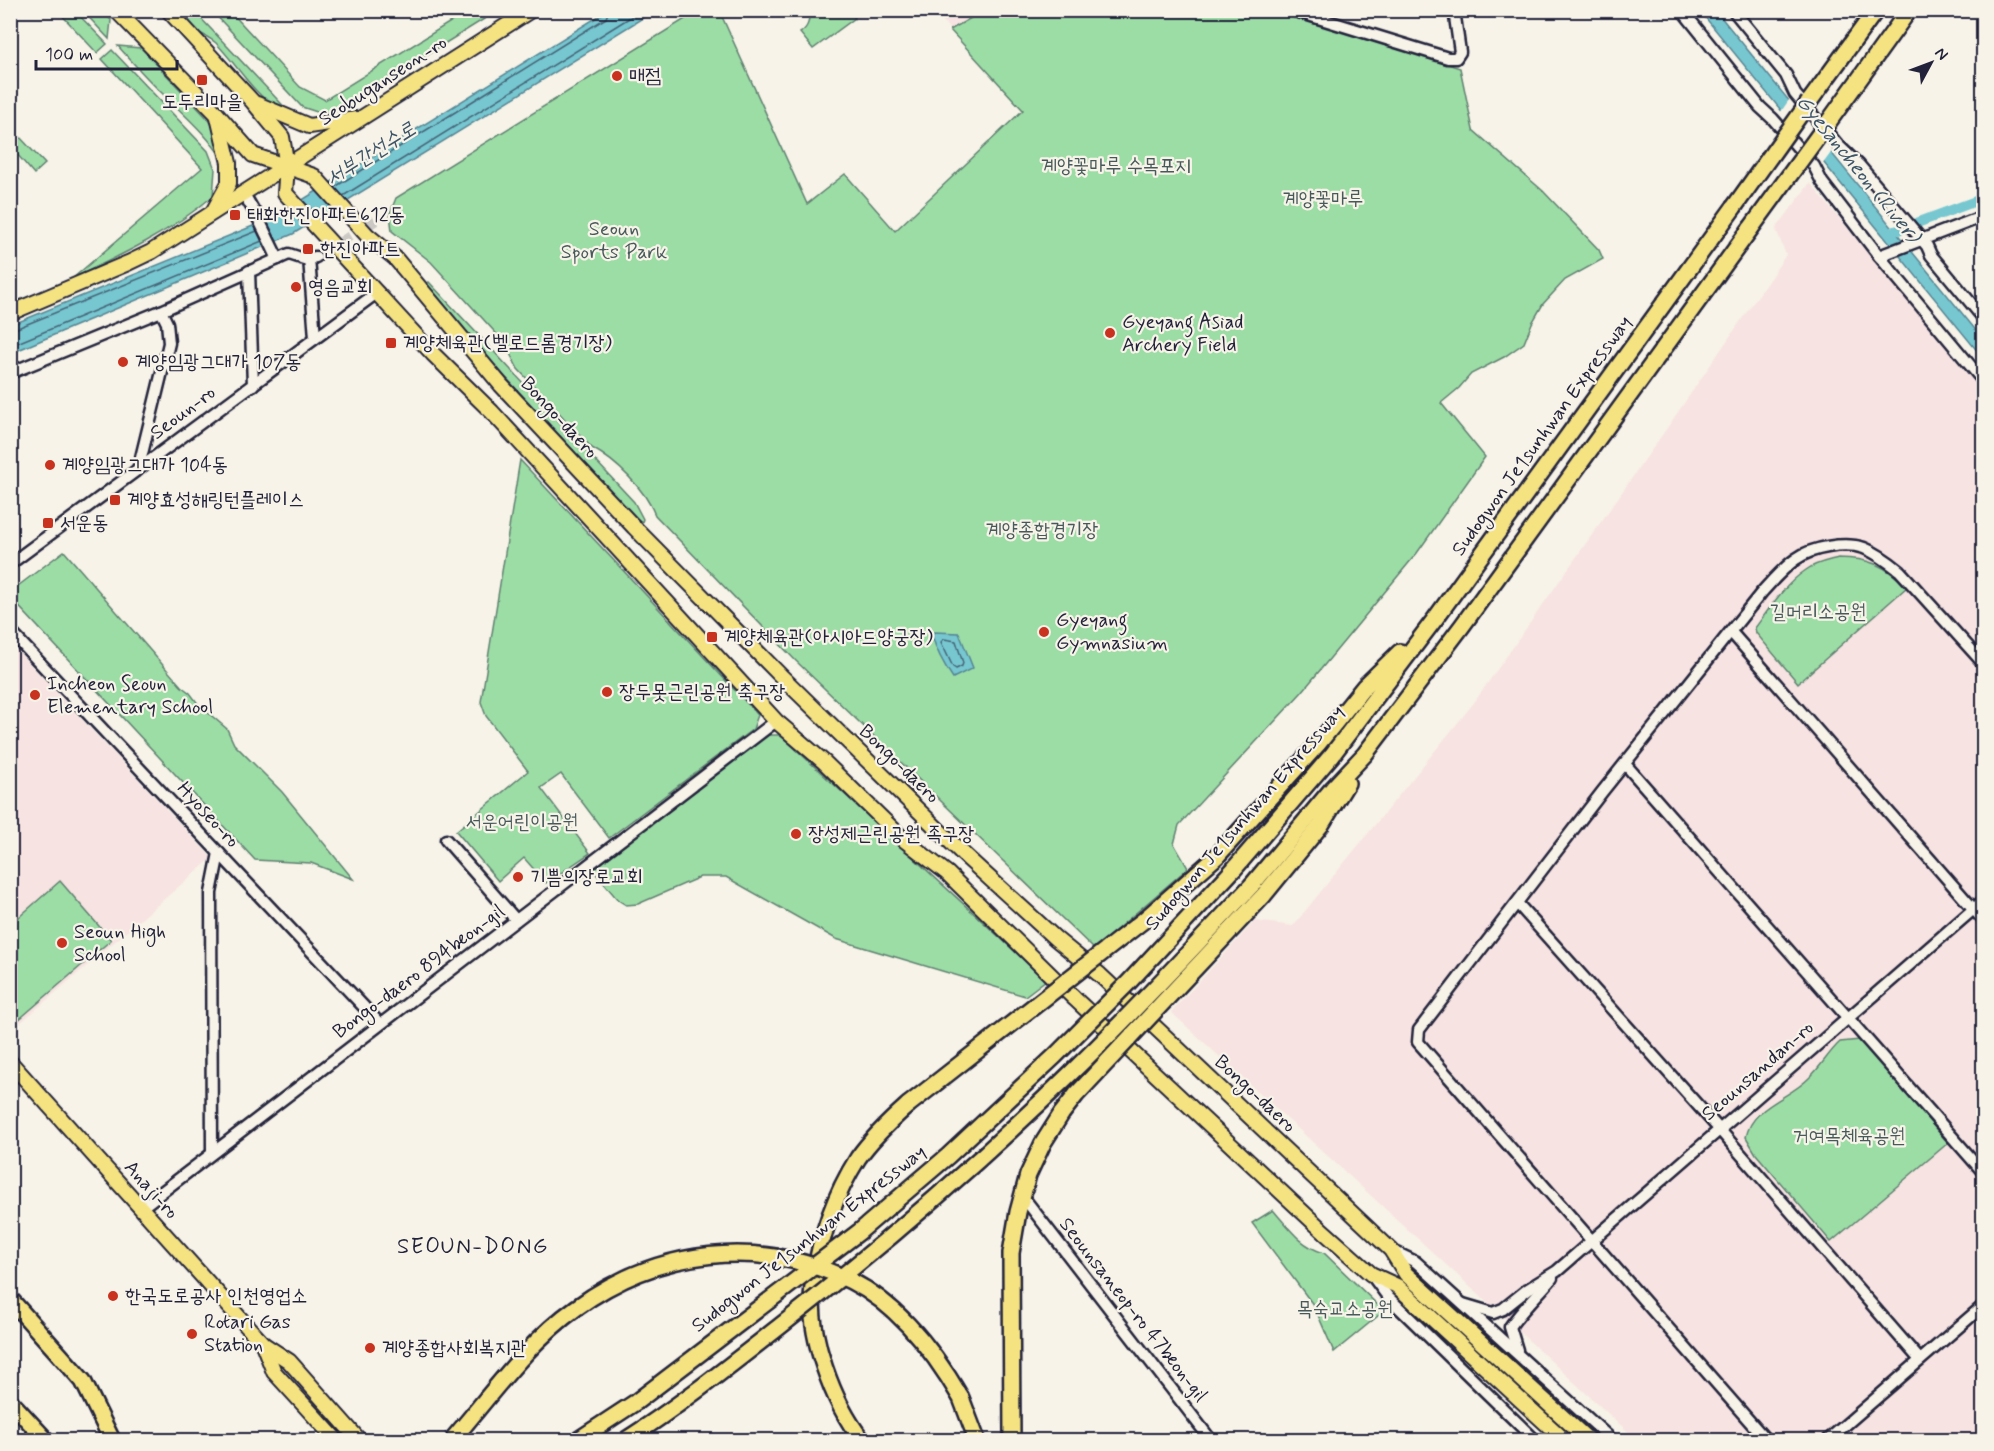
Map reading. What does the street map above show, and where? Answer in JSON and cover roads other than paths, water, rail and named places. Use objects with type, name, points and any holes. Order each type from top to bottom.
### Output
[{"type":"highway","points":[[1012,1440],[1011,1253],[1018,1212],[1028,1175],[1043,1143],[1076,1095],[1257,890],[1333,788],[1365,754],[1462,626],[1909,10]]},
{"type":"highway","name":"Sudogwon Je1sunhwan Expressway","points":[[578,1440],[636,1402],[859,1232],[948,1156],[1055,1056],[1128,983],[1234,869],[1332,755],[1435,619],[1872,15]]},
{"type":"highway","points":[[862,1440],[852,1429],[823,1367],[815,1328],[813,1288],[831,1209],[859,1157],[874,1138],[908,1105],[1135,927],[1217,856],[1318,744],[1364,687],[1435,619]]},
{"type":"highway","points":[[626,1440],[741,1356],[861,1263],[963,1174],[1072,1072],[1257,890]]},
{"type":"highway","points":[[452,1440],[541,1337],[576,1308],[616,1282],[655,1266],[707,1254],[762,1254],[808,1265],[851,1281],[886,1305],[918,1336],[943,1367],[961,1398],[977,1440]]},
{"type":"highway","points":[[10,1299],[83,1381],[112,1440]]},
{"type":"highway","points":[[10,1401],[46,1440]]},
{"type":"main road","name":"Bongo-daero","points":[[116,10],[216,113],[253,155],[314,176],[367,235],[394,258],[501,385],[634,527],[782,677],[962,853],[1151,1023],[1391,1250],[1406,1274],[1588,1440]]},
{"type":"main road","points":[[168,10],[253,102],[282,138],[287,166],[285,193],[378,291],[433,354],[492,412],[776,721],[824,762],[903,839],[947,873],[1128,1049],[1371,1274],[1397,1286],[1564,1440]]},
{"type":"main road","name":"Seobuganseon-ro","points":[[10,313],[128,263],[244,194],[531,10]]},
{"type":"main road","points":[[253,102],[309,126],[364,117]]},
{"type":"main road","points":[[212,214],[229,183],[229,163],[216,113]]},
{"type":"main road","points":[[1128,1049],[1123,1032],[1128,1026],[1140,1021],[1151,1023]]},
{"type":"main road","name":"Anaji-ro","points":[[10,1062],[263,1344],[289,1361],[359,1440]]},
{"type":"main road","name":"Anaji-ro","points":[[263,1344],[274,1372],[336,1440]]},
{"type":"street","points":[[1293,11],[1448,58],[1456,58],[1460,52],[1455,10]]},
{"type":"street","points":[[1682,10],[1760,107],[1814,166],[1822,182],[1983,382]]},
{"type":"street","points":[[1733,10],[1786,75],[1795,94],[1905,220],[1983,319]]},
{"type":"street","points":[[244,194],[276,256]]},
{"type":"street","points":[[1881,255],[1917,237],[1983,216]]},
{"type":"street","points":[[10,373],[161,311],[249,271],[276,256],[289,254],[304,259],[312,257],[315,338]]},
{"type":"street","points":[[249,271],[253,384]]},
{"type":"street","name":"Seoun-ro","points":[[10,564],[378,291]]},
{"type":"street","points":[[138,470],[169,343],[166,323],[161,311]]},
{"type":"street","points":[[1766,1440],[1418,1042],[1419,1030],[1624,764],[1778,573],[1798,557],[1817,549],[1840,546],[1863,548],[1886,560],[1900,570],[1983,664]]},
{"type":"street","name":"Hyoseo-ro","points":[[10,631],[380,1024]]},
{"type":"street","points":[[1731,632],[1983,921]]},
{"type":"street","name":"Bongo-daero 894beon-gil","points":[[141,1208],[776,721]]},
{"type":"street","points":[[1624,764],[1983,1173]]},
{"type":"street","points":[[446,840],[516,920]]},
{"type":"street","points":[[212,1153],[211,892],[219,853]]},
{"type":"street","name":"Seounsandan-ro","points":[[1463,1304],[1493,1313],[1503,1310],[1528,1289],[1557,1270],[1983,900]]},
{"type":"street","points":[[1517,903],[1719,1129],[1920,1360]]},
{"type":"street","name":"Seounsaneop-ro 47beon-gil","points":[[1027,1202],[1210,1440]]},
{"type":"street","points":[[1391,1250],[1416,1262],[1612,1440]]},
{"type":"street","name":"Seounsandan-ro","points":[[1519,1354],[1510,1327],[1519,1313],[1537,1296],[1557,1270]]},
{"type":"street","points":[[1371,1274],[1388,1297],[1535,1440]]},
{"type":"street","points":[[1828,1440],[1983,1305]]},
{"type":"water","points":[[607,11],[654,11],[293,234],[11,353],[11,325],[275,217]]},
{"type":"water","points":[[1700,11],[1716,11],[1983,339],[1983,358]]},
{"type":"water","points":[[934,632],[959,633],[973,668],[953,678],[943,663],[932,635]]},
{"type":"waterway","name":"Gyesancheon (River)","points":[[1890,233],[1984,198]]},
{"type":"tunnel","points":[[316,257],[378,219]]},
{"type":"place","name":"매점","points":[[617,76]]},
{"type":"place","name":"도두리마을","points":[[202,80]]},
{"type":"place","name":"태화한진아파트612동","points":[[235,215]]},
{"type":"place","name":"한진아파트","points":[[308,249]]},
{"type":"place","name":"영음교회","points":[[296,287]]},
{"type":"place","name":"Gyeyang Asiad Archery Field","points":[[1110,333]]},
{"type":"place","name":"계양체육관(벨로드롬경기장)","points":[[391,343]]},
{"type":"place","name":"계양임광그대가 107동","points":[[123,362]]},
{"type":"place","name":"계양임광그대가 104동","points":[[50,465]]},
{"type":"place","name":"계양효성해링턴플레이스","points":[[115,500]]},
{"type":"place","name":"서운동","points":[[48,523]]},
{"type":"place","name":"Gyeyang Gymnasium","points":[[1044,632]]},
{"type":"place","name":"계양체육관(아시아드양궁장)","points":[[712,637]]},
{"type":"place","name":"장두못근린공원 축구장","points":[[607,692]]},
{"type":"place","name":"Incheon Seoun Elementary School","points":[[35,695]]},
{"type":"place","name":"장성제근린공원 족구장","points":[[796,834]]},
{"type":"place","name":"기쁨의장로교회","points":[[518,877]]},
{"type":"place","name":"Seoun High School","points":[[62,943]]},
{"type":"place","name":"한국도로공사 인천영업소","points":[[113,1296]]},
{"type":"place","name":"Rotari Gas Station","points":[[192,1334]]},
{"type":"place","name":"계양종합사회복지관","points":[[370,1348]]},
{"type":"district","name":"SEOUN-DONG","points":[[473,1247]]},
{"type":"water label","name":"서부간선수로","points":[[371,154]]},
{"type":"park label","name":"계양꽃마루 수목포지","points":[[1116,166]]},
{"type":"park label","name":"계양꽃마루","points":[[1323,199]]},
{"type":"park label","name":"Seoun Sports Park","points":[[614,240]]},
{"type":"park label","name":"계양종합경기장","points":[[1042,530]]},
{"type":"park label","name":"길머리소공원","points":[[1818,612]]},
{"type":"park label","name":"서운어린이공원","points":[[522,822]]},
{"type":"park label","name":"거여목체육공원","points":[[1849,1136]]},
{"type":"park label","name":"목숙교소공원","points":[[1345,1309]]}]
